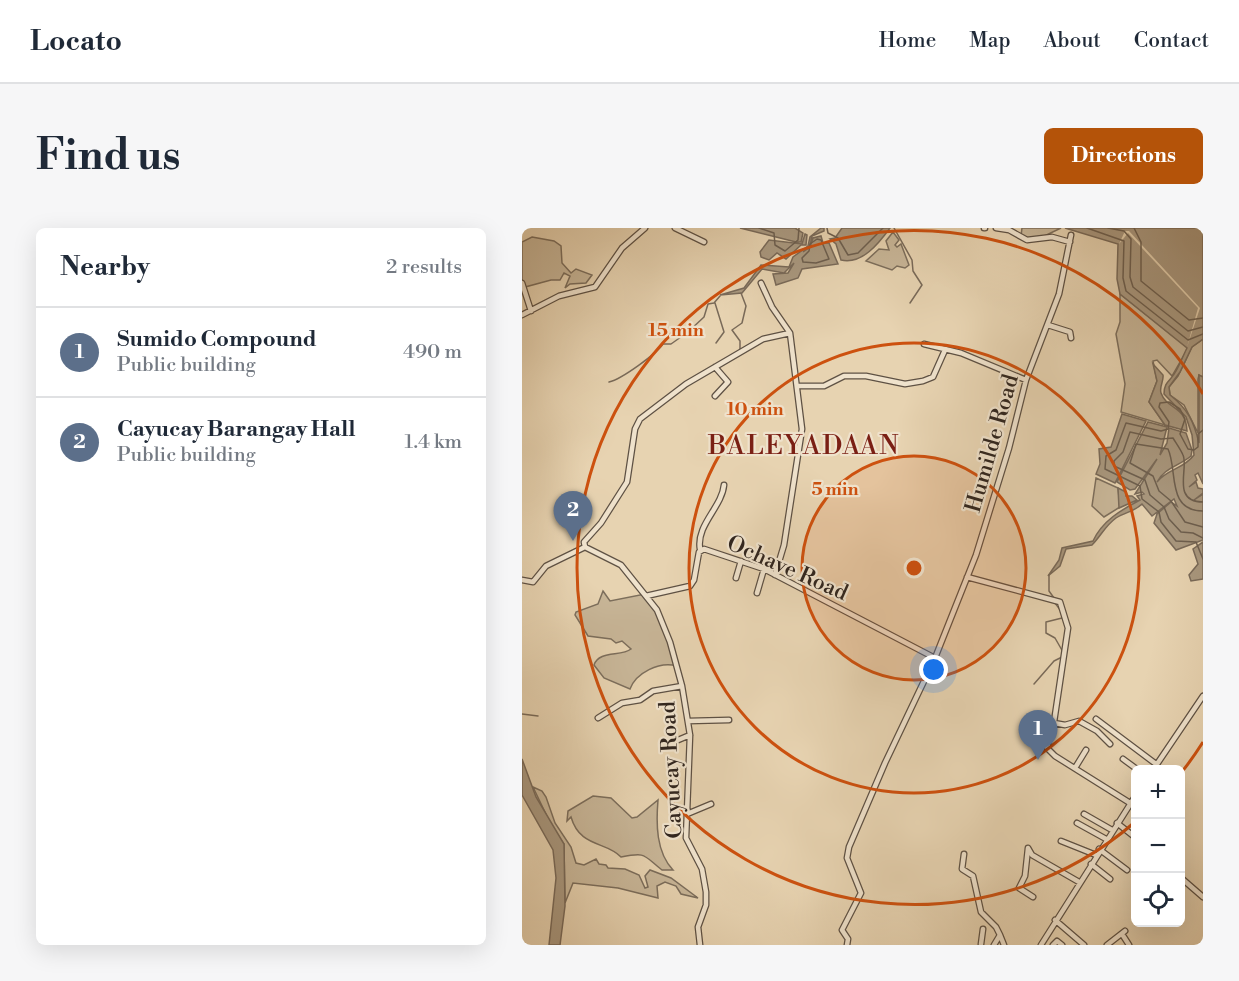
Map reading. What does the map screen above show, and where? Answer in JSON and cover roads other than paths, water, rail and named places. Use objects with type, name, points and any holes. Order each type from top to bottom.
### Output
[{"type":"street","points":[[522,315],[559,296],[595,287],[622,248],[645,228]]},
{"type":"street","points":[[675,228],[704,242]]},
{"type":"street","points":[[996,228],[1009,230],[1027,240],[1052,237],[1070,242]]},
{"type":"street","name":"Humilde Road","points":[[847,945],[848,939],[842,930],[861,894],[847,856],[849,847],[935,658],[991,511],[1026,380],[1061,284],[1071,235]]},
{"type":"street","points":[[522,283],[531,311]]},
{"type":"street","points":[[761,283],[772,307],[790,333],[802,429],[784,545],[775,575]]},
{"type":"street","points":[[1048,324],[1070,332],[1071,338]]},
{"type":"street","points":[[522,580],[527,583],[534,582],[546,566],[583,546],[601,523],[627,482],[638,422],[682,386],[767,338],[790,333]]},
{"type":"street","points":[[924,344],[968,355],[1026,380]]},
{"type":"street","points":[[797,386],[824,386],[838,378],[850,376],[917,383],[933,377],[945,350]]},
{"type":"street","points":[[715,367],[728,382],[715,396]]},
{"type":"street","points":[[700,549],[702,534],[709,516],[723,494],[724,485]]},
{"type":"street","name":"Cayucay Road","points":[[583,546],[621,565],[646,596],[666,627],[682,686],[690,735],[686,838],[702,869],[706,892],[706,904],[698,927],[700,945]]},
{"type":"street","name":"Ochave Road","points":[[646,596],[690,586],[694,580],[700,549],[764,569],[935,658]]},
{"type":"street","points":[[736,578],[741,561]]},
{"type":"street","points":[[757,593],[764,569]]},
{"type":"street","points":[[967,577],[1060,603],[1068,625],[1054,723],[1047,748],[1130,803],[1055,920],[1043,944]]},
{"type":"street","points":[[598,718],[624,702],[640,700],[653,691],[671,690],[682,686]]},
{"type":"street","points":[[1156,765],[1203,696]]},
{"type":"street","points":[[1096,719],[1153,765]]},
{"type":"street","points":[[688,721],[729,720]]},
{"type":"street","points":[[1054,723],[1065,725],[1079,720],[1110,744]]},
{"type":"street","points":[[671,743],[690,735]]},
{"type":"street","points":[[1075,768],[1086,750]]},
{"type":"street","points":[[1123,759],[1131,765]]},
{"type":"street","points":[[687,814],[711,804]]},
{"type":"street","points":[[1084,814],[1112,830]]},
{"type":"street","points":[[1077,823],[1106,839]]},
{"type":"street","points":[[1117,823],[1131,834]]},
{"type":"street","points":[[1061,841],[1096,855]]},
{"type":"street","points":[[1033,897],[1019,888],[1025,876],[1028,848],[1032,855],[1079,882]]},
{"type":"street","points":[[1100,849],[1127,870]]},
{"type":"street","points":[[964,854],[962,869],[973,876],[981,912],[996,927],[1004,945]]},
{"type":"street","points":[[1090,864],[1110,879]]},
{"type":"street","points":[[1185,881],[1203,897]]},
{"type":"street","points":[[1055,920],[1084,945]]},
{"type":"street","points":[[982,929],[982,944]]},
{"type":"street","points":[[1107,945],[1124,932],[1128,945]]},
{"type":"street","points":[[993,945],[999,935]]},
{"type":"street","points":[[1053,945],[1057,941],[1062,945]]},
{"type":"water","points":[[740,228],[795,228],[803,233],[801,242],[796,242]]},
{"type":"water","points":[[824,228],[824,231],[812,236],[810,246],[803,252],[810,247],[813,238],[821,236],[823,243],[829,243],[838,264],[802,269],[798,278],[776,285],[773,274],[788,273],[794,263],[784,273],[762,269],[742,293],[720,295],[744,288],[761,265],[789,267],[793,257],[808,246],[810,237]]},
{"type":"water","points":[[842,228],[890,228],[869,252],[849,261],[841,260],[836,244],[830,239],[835,238]]},
{"type":"water","points":[[1065,228],[1203,228],[1203,339],[1192,347],[1180,372],[1169,387],[1170,395],[1189,416],[1199,443],[1199,375],[1203,377],[1203,484],[1198,473],[1195,475],[1197,480],[1189,487],[1196,482],[1198,488],[1203,489],[1203,493],[1194,500],[1203,494],[1203,540],[1176,550],[1154,523],[1157,514],[1171,502],[1177,506],[1174,499],[1152,516],[1142,504],[1112,521],[1092,545],[1066,549],[1060,566],[1048,576],[1059,560],[1062,548],[1093,541],[1107,522],[1140,500],[1137,496],[1144,494],[1142,492],[1135,494],[1157,459],[1135,489],[1130,490],[1117,482],[1148,422],[1167,427],[1160,455],[1167,443],[1169,428],[1186,433],[1192,450],[1191,456],[1168,470],[1157,482],[1194,455],[1192,435],[1186,417],[1164,394],[1166,384],[1176,371],[1187,348],[1120,294],[1117,279],[1118,244]]},
{"type":"water","points":[[805,234],[807,235],[806,245],[801,245],[786,259],[777,253],[769,260],[761,257],[760,252],[769,240],[802,244]]},
{"type":"water","points":[[1153,364],[1163,375],[1161,393],[1167,402],[1183,416],[1187,431],[1165,425],[1149,402],[1157,381]]},
{"type":"water","points":[[1122,414],[1146,421],[1115,483],[1096,474],[1100,464],[1099,449],[1111,447]]},
{"type":"water","points":[[1118,488],[1126,492],[1126,496],[1132,496],[1137,500],[1119,508]]},
{"type":"water","points":[[1203,542],[1203,579],[1191,581],[1189,575],[1198,564],[1193,549]]},
{"type":"water","points":[[522,759],[536,797],[564,844],[565,906],[560,945],[549,945],[556,878],[553,850],[522,795]]},
{"type":"waterway","points":[[894,228],[912,260],[913,271],[922,285],[910,303]]},
{"type":"waterway","points":[[740,352],[740,341],[732,330],[742,323],[746,306],[741,293]]},
{"type":"waterway","points":[[609,382],[638,366],[663,344],[671,344],[688,332],[704,317],[708,304],[714,303],[720,296]]},
{"type":"waterway","points":[[715,303],[724,332],[716,343]]},
{"type":"waterway","points":[[1049,575],[1049,591],[1054,598]]},
{"type":"waterway","points":[[1055,603],[1061,611]]},
{"type":"waterway","points":[[1062,618],[1046,622],[1046,633],[1055,638],[1063,652]]},
{"type":"waterway","points":[[1034,684],[1054,661],[1062,657]]},
{"type":"waterway","points":[[522,714],[538,716]]},
{"type":"place","name":"Cayucay Barangay Hall","points":[[573,541]]},
{"type":"place","name":"Sumido Compound","points":[[1038,760]]},
{"type":"district","name":"BALEYADAAN","points":[[804,445]]}]
